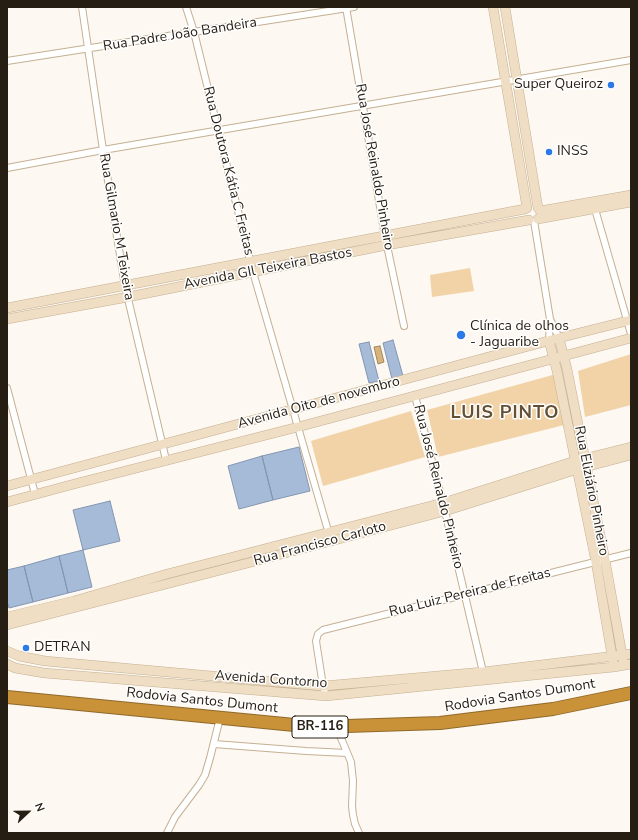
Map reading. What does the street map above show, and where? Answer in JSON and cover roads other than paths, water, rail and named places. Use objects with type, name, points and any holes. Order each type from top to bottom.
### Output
[{"type":"highway","name":"Rodovia Santos Dumont","points":[[7,697],[315,727],[440,723],[553,709],[631,692]]},
{"type":"street","name":"Rua Gilmario M Teixeira","points":[[82,7],[125,286],[166,460]]},
{"type":"street","name":"Rua Doutora Kátia C Freitas","points":[[186,7],[194,32],[253,272],[330,537]]},
{"type":"street","name":"Rua Padre João Bandeira","points":[[7,62],[354,7]]},
{"type":"street","points":[[493,7],[526,208]]},
{"type":"street","name":"Rua Eliziário Pinheiro","points":[[505,7],[518,80],[550,319],[549,341],[581,464],[622,655],[628,665]]},
{"type":"street","name":"Rua José Reinaldo Pinheiro","points":[[346,8],[386,240],[404,326]]},
{"type":"street","points":[[7,168],[218,130],[631,60]]},
{"type":"street","points":[[536,216],[631,195]]},
{"type":"street","points":[[536,216],[595,209],[631,202]]},
{"type":"street","name":"Avenida GIl Teixeira Bastos","points":[[7,308],[328,247],[386,240],[536,216],[532,205],[526,208],[386,240],[330,257],[128,297],[7,319]]},
{"type":"street","points":[[595,209],[629,321],[631,334]]},
{"type":"street","points":[[328,247],[330,257]]},
{"type":"street","name":"Rua Eliziário Pinheiro","points":[[550,319],[559,338],[564,355],[581,464]]},
{"type":"street","name":"Avenida Oito de novembro","points":[[7,486],[559,338],[629,321]]},
{"type":"street","name":"Avenida Oito de novembro","points":[[7,502],[78,482],[298,427],[631,338]]},
{"type":"street","points":[[395,383],[400,400]]},
{"type":"street","points":[[7,388],[35,494]]},
{"type":"street","name":"Rua José Reinaldo Pinheiro","points":[[415,396],[444,507],[483,672]]},
{"type":"street","points":[[212,431],[217,447]]},
{"type":"street","name":"Rua Francisco Carloto","points":[[7,617],[74,601],[198,576],[330,537],[444,507],[631,447]]},
{"type":"street","name":"Rua Francisco Carloto","points":[[581,464],[631,455]]},
{"type":"street","points":[[74,468],[78,482]]},
{"type":"street","name":"Rua Francisco Carloto","points":[[7,625],[130,589],[196,566],[330,537]]},
{"type":"street","name":"Rua Luiz Pereira de Freitas","points":[[323,686],[316,641],[318,634],[323,630],[631,554]]},
{"type":"street","points":[[196,566],[198,576]]},
{"type":"street","name":"Avenida Contorno","points":[[7,651],[19,656],[45,661],[323,686],[483,672],[622,655]]},
{"type":"street","name":"Rua Eliziário Pinheiro","points":[[614,667],[622,655]]},
{"type":"street","points":[[44,673],[45,661]]},
{"type":"street","name":"Avenida Contorno","points":[[7,664],[15,668],[44,673],[326,696],[628,665]]},
{"type":"street","points":[[323,686],[326,696]]},
{"type":"street","points":[[167,833],[175,817],[205,775],[220,718]]},
{"type":"street","points":[[336,726],[347,752],[352,770],[353,815],[359,833]]},
{"type":"street","points":[[214,744],[306,751],[347,752]]},
{"type":"place","name":"Super Queiroz","points":[[611,85]]},
{"type":"place","name":"INSS","points":[[549,152]]},
{"type":"place","name":"Clínica de olhos - Jaguaribe","points":[[461,335]]},
{"type":"place","name":"DETRAN","points":[[26,648]]},
{"type":"district","name":"LUIS PINTO","points":[[505,414]]}]
